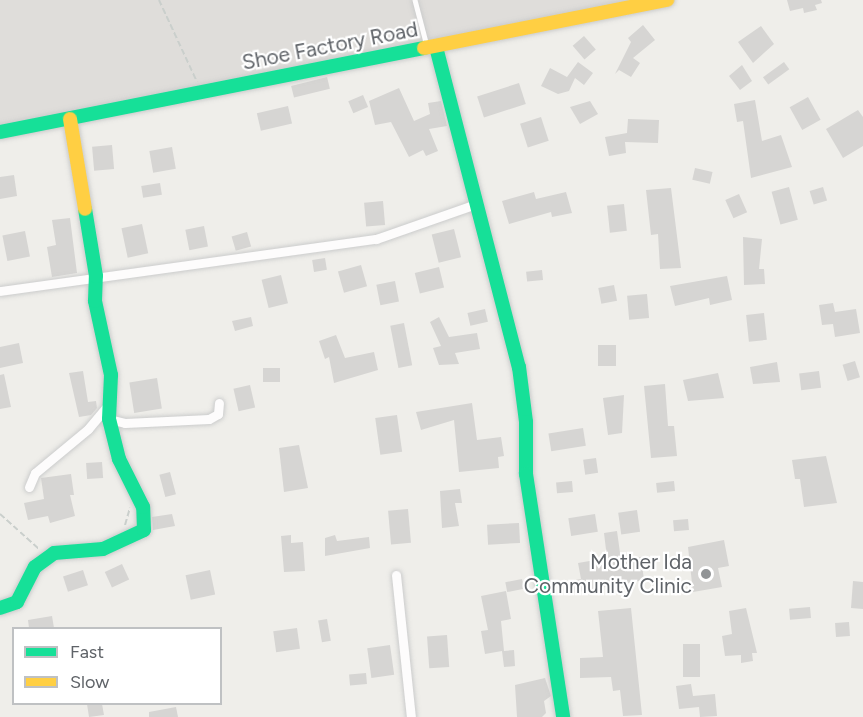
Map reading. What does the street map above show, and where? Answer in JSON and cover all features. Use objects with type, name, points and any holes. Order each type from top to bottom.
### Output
[{"type":"street","name":"Shoe Factory Road","points":[[0,132],[666,0]]},
{"type":"street","points":[[432,48],[519,367],[526,422],[526,474],[563,717]]},
{"type":"street","points":[[0,608],[17,602],[35,567],[48,557],[60,552],[103,549],[122,538],[144,530],[143,507],[136,488],[119,459],[108,412],[111,375],[95,301],[96,276],[70,119]]},
{"type":"street","points":[[0,291],[376,239],[476,204]]},
{"type":"street","points":[[108,412],[124,423],[209,419],[218,414],[219,403]]},
{"type":"street","points":[[29,487],[35,473],[108,412]]},
{"type":"street","points":[[396,575],[411,717]]},
{"type":"lane","points":[[415,0],[432,48]]},
{"type":"path","points":[[159,0],[187,54],[200,93]]},
{"type":"path","points":[[122,538],[136,488]]},
{"type":"path","points":[[0,514],[48,557]]},
{"type":"shaded area","points":[[0,0],[649,0],[0,133]]},
{"type":"building","points":[[787,0],[821,0],[822,3],[815,5],[817,10],[804,13],[803,8],[790,11]]},
{"type":"building","points":[[643,25],[655,40],[633,58],[640,63],[631,77],[619,70],[615,74],[631,42],[628,38]]},
{"type":"building","points":[[761,26],[774,44],[753,63],[738,42]]},
{"type":"building","points":[[584,36],[596,50],[584,59],[573,46]]},
{"type":"building","points":[[578,62],[593,73],[584,85],[575,78],[569,91],[558,94],[541,86],[550,68],[567,77]]},
{"type":"building","points":[[784,62],[789,69],[768,85],[763,77]]},
{"type":"building","points":[[742,65],[752,81],[740,90],[729,76]]},
{"type":"building","points":[[327,77],[330,89],[294,98],[291,86]]},
{"type":"building","points":[[519,83],[526,104],[484,118],[477,97]]},
{"type":"building","points":[[399,88],[414,121],[430,114],[428,103],[441,101],[447,126],[429,129],[438,151],[426,156],[423,150],[409,157],[391,122],[375,125],[369,101]]},
{"type":"building","points":[[363,95],[368,107],[353,113],[348,101]]},
{"type":"building","points":[[808,97],[821,120],[802,130],[790,107]]},
{"type":"building","points":[[755,100],[762,141],[781,135],[792,167],[751,178],[743,121],[737,122],[734,104]]},
{"type":"building","points":[[590,101],[598,114],[580,124],[570,107]]},
{"type":"building","points":[[288,106],[292,124],[261,131],[257,113]]},
{"type":"building","points":[[858,110],[863,117],[863,146],[843,158],[826,129]]},
{"type":"building","points":[[541,117],[549,141],[528,148],[520,124]]},
{"type":"building","points":[[628,119],[659,120],[658,143],[625,142],[626,153],[609,156],[605,137],[627,133]]},
{"type":"building","points":[[112,145],[114,169],[94,171],[92,147]]},
{"type":"building","points":[[172,147],[176,169],[153,173],[149,151]]},
{"type":"building","points":[[695,168],[713,172],[710,184],[692,180]]},
{"type":"building","points":[[14,175],[17,196],[0,199],[0,177]]},
{"type":"building","points":[[160,183],[162,195],[143,198],[141,186]]},
{"type":"building","points":[[789,187],[798,220],[780,225],[772,192]]},
{"type":"building","points":[[823,187],[827,200],[814,204],[810,191]]},
{"type":"building","points":[[671,188],[681,268],[660,269],[658,234],[651,235],[646,190]]},
{"type":"building","points":[[534,192],[536,199],[566,192],[572,213],[552,217],[551,212],[509,224],[502,201]]},
{"type":"building","points":[[739,194],[747,212],[733,218],[725,200]]},
{"type":"building","points":[[383,201],[385,225],[366,227],[364,203]]},
{"type":"building","points":[[624,204],[627,231],[610,233],[607,206]]},
{"type":"building","points":[[70,218],[77,273],[52,277],[47,247],[56,245],[52,220]]},
{"type":"building","points":[[142,224],[148,253],[128,258],[121,228]]},
{"type":"building","points":[[204,226],[208,247],[189,250],[185,230]]},
{"type":"building","points":[[454,229],[461,257],[439,263],[432,235]]},
{"type":"building","points":[[25,231],[30,257],[7,261],[2,235]]},
{"type":"building","points":[[247,232],[251,246],[236,251],[232,236]]},
{"type":"building","points":[[743,237],[762,239],[759,269],[764,269],[765,284],[744,285]]},
{"type":"building","points":[[325,258],[327,270],[314,272],[312,260]]},
{"type":"building","points":[[361,265],[367,286],[344,293],[338,272]]},
{"type":"building","points":[[439,267],[444,287],[420,293],[415,273]]},
{"type":"building","points":[[542,270],[543,280],[527,282],[526,272]]},
{"type":"building","points":[[281,275],[288,303],[269,308],[262,280]]},
{"type":"building","points":[[727,276],[732,300],[710,305],[709,298],[675,306],[670,286]]},
{"type":"building","points":[[395,281],[399,302],[380,305],[376,285]]},
{"type":"building","points":[[614,285],[617,301],[601,304],[598,288]]},
{"type":"building","points":[[647,294],[649,318],[629,320],[627,296]]},
{"type":"building","points":[[833,303],[835,312],[856,309],[860,333],[835,337],[833,324],[822,325],[819,305]]},
{"type":"building","points":[[485,309],[488,322],[470,326],[467,313]]},
{"type":"building","points":[[764,313],[767,340],[749,342],[746,315]]},
{"type":"building","points":[[251,317],[253,326],[235,331],[232,321]]},
{"type":"building","points":[[439,317],[449,337],[477,333],[480,349],[455,353],[459,364],[439,365],[433,348],[441,346],[430,322]]},
{"type":"building","points":[[404,323],[412,365],[398,368],[390,326]]},
{"type":"building","points":[[336,335],[345,358],[374,352],[378,370],[334,383],[329,357],[325,359],[319,341]]},
{"type":"building","points":[[19,343],[23,363],[0,368],[0,347]]},
{"type":"building","points":[[598,345],[616,345],[616,366],[598,366]]},
{"type":"building","points":[[855,361],[860,377],[848,381],[843,365]]},
{"type":"building","points":[[777,362],[780,382],[753,384],[750,367]]},
{"type":"building","points":[[263,368],[280,368],[280,382],[263,382]]},
{"type":"building","points":[[83,371],[88,402],[96,401],[97,408],[91,415],[79,417],[69,373]]},
{"type":"building","points":[[819,371],[821,388],[801,390],[799,373]]},
{"type":"building","points":[[718,373],[724,398],[688,401],[683,380]]},
{"type":"building","points":[[4,374],[11,407],[0,409],[0,375]]},
{"type":"building","points":[[157,378],[162,409],[134,413],[129,382]]},
{"type":"building","points":[[665,384],[668,426],[674,426],[677,456],[651,458],[644,386]]},
{"type":"building","points":[[250,385],[255,407],[239,411],[233,389]]},
{"type":"building","points":[[624,395],[622,433],[608,435],[603,398]]},
{"type":"building","points":[[472,403],[477,440],[501,437],[504,456],[498,457],[499,468],[459,472],[454,420],[421,430],[416,412]]},
{"type":"building","points":[[397,415],[402,452],[380,455],[375,418]]},
{"type":"building","points":[[583,428],[586,446],[551,451],[548,433]]},
{"type":"building","points":[[299,445],[308,488],[284,492],[279,448]]},
{"type":"building","points":[[826,456],[837,503],[804,507],[800,479],[795,479],[792,460]]},
{"type":"building","points":[[596,458],[598,473],[585,475],[583,460]]},
{"type":"building","points":[[102,462],[103,478],[87,479],[86,463]]},
{"type":"building","points":[[170,472],[176,494],[165,497],[159,475]]},
{"type":"building","points":[[71,474],[74,495],[70,495],[75,516],[50,523],[48,516],[28,520],[24,503],[44,499],[41,478]]},
{"type":"building","points":[[572,481],[573,492],[557,493],[556,482]]},
{"type":"building","points":[[674,481],[675,491],[657,493],[656,483]]},
{"type":"building","points":[[460,489],[462,503],[455,503],[459,526],[442,528],[440,491]]},
{"type":"building","points":[[408,509],[411,543],[391,545],[388,511]]},
{"type":"building","points":[[637,510],[640,532],[621,534],[618,513]]},
{"type":"building","points":[[172,514],[175,526],[153,530],[152,517]]},
{"type":"building","points":[[595,514],[598,532],[571,536],[568,518]]},
{"type":"building","points":[[688,519],[689,530],[674,531],[673,520]]},
{"type":"building","points":[[519,523],[520,543],[488,545],[487,525]]},
{"type":"building","points":[[617,531],[621,560],[641,557],[644,580],[573,593],[570,581],[581,579],[578,563],[607,558],[604,533]]},
{"type":"building","points":[[291,535],[291,543],[303,542],[305,571],[284,572],[281,536]]},
{"type":"building","points":[[335,535],[337,541],[369,537],[370,548],[325,556],[325,538]]},
{"type":"building","name":"Mother Ida Community Clinic","points":[[724,540],[729,566],[718,568],[722,587],[693,592],[688,547]]},
{"type":"building","points":[[122,564],[129,579],[112,587],[105,572]]},
{"type":"building","points":[[83,570],[88,585],[68,592],[63,576]]},
{"type":"building","points":[[210,570],[215,594],[191,600],[186,575]]},
{"type":"building","points":[[522,579],[524,589],[507,592],[505,582]]},
{"type":"building","points":[[853,581],[863,582],[863,609],[851,608]]},
{"type":"building","points":[[506,591],[511,619],[501,621],[504,651],[514,650],[515,666],[504,667],[502,651],[485,654],[481,631],[488,630],[481,596]]},
{"type":"building","points":[[810,607],[811,618],[790,620],[789,609]]},
{"type":"building","points":[[631,608],[642,715],[623,716],[620,690],[613,691],[611,677],[580,678],[580,658],[603,657],[598,611]]},
{"type":"building","points":[[746,608],[757,653],[752,653],[753,661],[741,663],[741,655],[725,656],[722,636],[732,634],[729,611]]},
{"type":"building","points":[[52,616],[54,627],[29,627],[28,620]]},
{"type":"building","points":[[327,619],[331,641],[322,642],[318,621]]},
{"type":"building","points":[[849,622],[850,636],[836,637],[835,623]]},
{"type":"building","points":[[297,628],[300,649],[276,652],[273,631]]},
{"type":"building","points":[[447,635],[449,667],[429,668],[427,636]]},
{"type":"building","points":[[683,644],[700,644],[700,677],[683,677]]},
{"type":"building","points":[[390,645],[394,675],[371,678],[367,648]]},
{"type":"building","points":[[366,673],[367,684],[350,685],[349,674]]},
{"type":"building","points":[[545,678],[551,696],[544,701],[546,713],[542,717],[517,717],[515,685]]},
{"type":"building","points":[[691,684],[693,696],[715,694],[717,716],[700,717],[699,707],[679,709],[676,686]]},
{"type":"building","points":[[87,705],[102,705],[104,715],[89,717]]},
{"type":"building","points":[[176,707],[178,717],[149,717],[149,712]]},
{"type":"traffic: fast","points":[[436,47],[519,367],[526,422],[526,474],[563,717]]},
{"type":"traffic: fast","points":[[0,132],[424,48]]},
{"type":"traffic: fast","points":[[0,608],[17,602],[35,567],[54,553],[103,549],[144,530],[143,507],[119,459],[109,419],[111,375],[95,301],[96,276],[85,209]]},
{"type":"traffic: slow","points":[[424,48],[667,0]]},
{"type":"traffic: slow","points":[[70,119],[85,209]]},
{"type":"place","name":"Mother Ida Community Clinic","points":[[706,574]]}]
